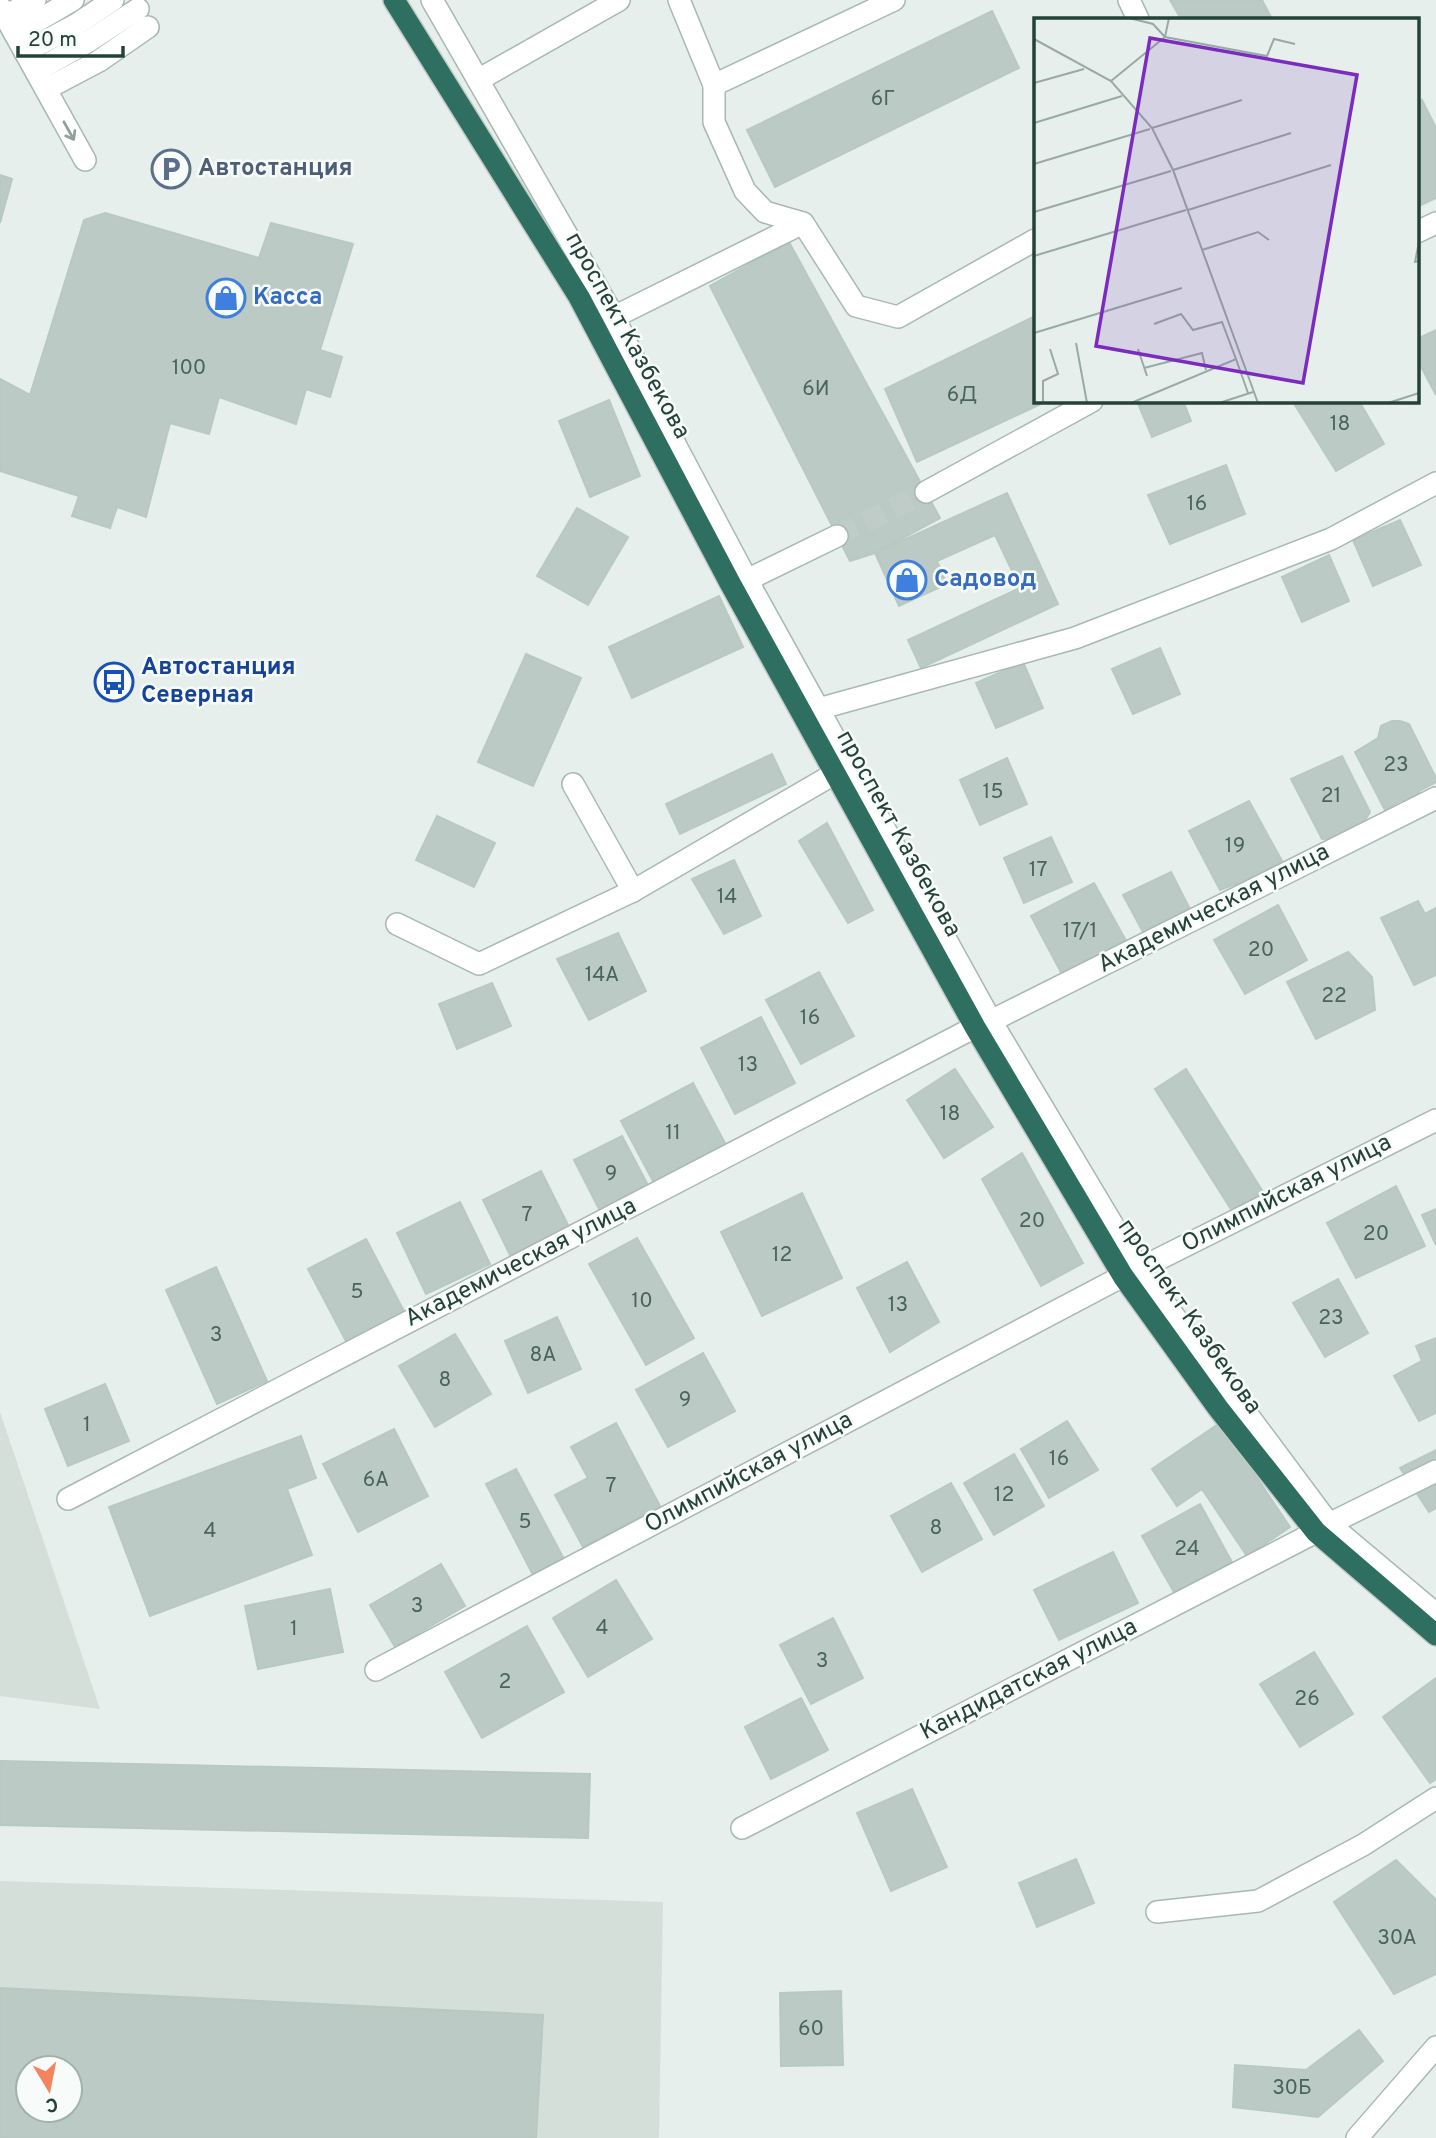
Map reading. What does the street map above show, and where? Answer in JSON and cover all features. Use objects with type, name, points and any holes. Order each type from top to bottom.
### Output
[{"type":"highway","name":"проспект Казбекова","points":[[394,0],[579,297],[834,774],[1131,1273],[1218,1408],[1322,1528],[1436,1635]]},
{"type":"street","points":[[35,0],[21,45],[85,160]]},
{"type":"street","points":[[21,45],[74,0]]},
{"type":"street","points":[[21,45],[77,24],[113,0]]},
{"type":"street","points":[[432,0],[614,317],[677,448],[983,1024]]},
{"type":"street","points":[[478,80],[619,0]]},
{"type":"street","points":[[680,0],[714,85],[714,122],[745,191],[765,212],[803,223],[856,306],[898,317],[1034,241]]},
{"type":"street","points":[[714,85],[894,0]]},
{"type":"street","points":[[1129,0],[1138,18]]},
{"type":"street","points":[[21,45],[89,41],[143,18]]},
{"type":"street","points":[[614,317],[803,223]]},
{"type":"street","points":[[1418,232],[1436,223]]},
{"type":"street","points":[[926,492],[1090,402]]},
{"type":"street","points":[[818,709],[1075,638],[1331,539],[1436,483]]},
{"type":"street","points":[[747,580],[837,536]]},
{"type":"street","points":[[397,924],[479,964],[633,891],[834,774]]},
{"type":"street","points":[[573,784],[633,891]]},
{"type":"street","name":"Академическая улица","points":[[68,1499],[983,1024],[1436,798]]},
{"type":"street","name":"Олимпийская улица","points":[[376,1670],[1131,1273],[1436,1120]]},
{"type":"street","name":"Кандидатская улица","points":[[743,1828],[1436,1471]]},
{"type":"street","points":[[1322,1528],[1436,1615]]},
{"type":"street","points":[[1157,1912],[1258,1901],[1363,1845],[1436,1798]]},
{"type":"street","points":[[1357,2138],[1436,2047]]},
{"type":"shaded area","points":[[0,1412],[100,1709],[0,1696]]},
{"type":"shaded area","points":[[0,1881],[663,1902],[659,2138],[0,2138]]},
{"type":"building","points":[[1170,0],[1262,0],[1271,18],[1180,18]]},
{"type":"building","points":[[992,11],[1019,68],[775,187],[747,130]]},
{"type":"building","points":[[1422,100],[1436,128],[1436,198],[1418,207],[1418,102]]},
{"type":"building","points":[[0,175],[12,179],[0,223]]},
{"type":"building","points":[[105,213],[259,258],[271,223],[353,244],[320,350],[342,357],[330,397],[306,389],[296,424],[219,397],[209,434],[170,423],[146,517],[117,507],[110,528],[72,516],[79,496],[0,471],[0,379],[30,395],[84,220]]},
{"type":"building","points":[[789,242],[940,518],[875,553],[850,561],[710,286]]},
{"type":"building","points":[[1034,316],[1034,402],[1045,402],[917,462],[885,389]]},
{"type":"building","points":[[1436,330],[1436,395],[1418,361],[1418,339]]},
{"type":"building","points":[[609,400],[640,476],[590,497],[559,421]]},
{"type":"building","points":[[1137,402],[1183,402],[1191,421],[1152,437]]},
{"type":"building","points":[[1300,402],[1360,402],[1384,444],[1336,471],[1295,405]]},
{"type":"building","points":[[1226,465],[1245,514],[1170,544],[1148,495]]},
{"type":"building","points":[[1007,493],[1058,604],[921,668],[908,640],[1020,588],[995,535],[937,561],[947,584],[899,606],[875,553]]},
{"type":"building","points":[[577,508],[628,537],[588,605],[537,576]]},
{"type":"building","points":[[1400,520],[1421,565],[1373,586],[1353,540]]},
{"type":"building","points":[[1329,555],[1349,601],[1302,622],[1282,577]]},
{"type":"building","points":[[719,596],[743,647],[632,698],[609,647]]},
{"type":"building","points":[[1160,648],[1180,694],[1133,714],[1112,669]]},
{"type":"building","points":[[526,654],[581,678],[533,786],[478,762]]},
{"type":"building","points":[[1023,662],[1043,708],[996,728],[976,683]]},
{"type":"building","points":[[1392,721],[1409,724],[1436,778],[1436,782],[1419,791],[1423,806],[1415,811],[1402,800],[1385,810],[1355,752],[1378,738],[1381,726]]},
{"type":"building","points":[[772,754],[786,784],[680,834],[666,804]]},
{"type":"building","points":[[1342,756],[1370,812],[1355,837],[1322,839],[1291,779]]},
{"type":"building","points":[[1007,758],[1027,804],[980,825],[960,780]]},
{"type":"building","points":[[1249,801],[1282,861],[1265,871],[1261,884],[1248,890],[1238,883],[1220,890],[1189,831]]},
{"type":"building","points":[[437,816],[495,843],[474,887],[416,860]]},
{"type":"building","points":[[827,823],[873,910],[848,923],[799,841]]},
{"type":"building","points":[[1051,837],[1072,882],[1024,903],[1004,858]]},
{"type":"building","points":[[734,860],[761,916],[724,934],[692,879]]},
{"type":"building","points":[[1171,872],[1191,911],[1144,934],[1123,895]]},
{"type":"building","points":[[1094,883],[1129,946],[1065,980],[1031,916]]},
{"type":"building","points":[[1418,901],[1425,914],[1436,908],[1436,975],[1414,985],[1381,918]]},
{"type":"building","points":[[1278,905],[1307,960],[1245,994],[1214,940]]},
{"type":"building","points":[[618,933],[646,991],[589,1020],[557,959]]},
{"type":"building","points":[[1348,952],[1372,977],[1375,1010],[1316,1039],[1287,982]]},
{"type":"building","points":[[819,972],[854,1036],[801,1064],[766,1000]]},
{"type":"building","points":[[492,983],[511,1026],[457,1049],[439,1004]]},
{"type":"building","points":[[761,1017],[795,1083],[735,1114],[701,1048]]},
{"type":"building","points":[[955,1069],[993,1127],[944,1158],[907,1100]]},
{"type":"building","points":[[1186,1069],[1263,1192],[1232,1211],[1155,1089]]},
{"type":"building","points":[[693,1083],[726,1145],[654,1183],[621,1121]]},
{"type":"building","points":[[622,1136],[649,1187],[600,1211],[574,1160]]},
{"type":"building","points":[[1022,1153],[1083,1263],[1041,1286],[982,1179]]},
{"type":"building","points":[[541,1171],[571,1231],[512,1259],[483,1200]]},
{"type":"building","points":[[1396,1186],[1425,1246],[1356,1278],[1327,1223]]},
{"type":"building","points":[[802,1193],[842,1278],[762,1316],[721,1232]]},
{"type":"building","points":[[460,1202],[490,1264],[426,1294],[397,1233]]},
{"type":"building","points":[[1436,1209],[1436,1245],[1422,1215]]},
{"type":"building","points":[[637,1238],[694,1338],[646,1365],[589,1264]]},
{"type":"building","points":[[366,1239],[406,1315],[348,1345],[308,1269]]},
{"type":"building","points":[[907,1262],[939,1322],[890,1352],[857,1288]]},
{"type":"building","points":[[216,1267],[267,1381],[217,1404],[166,1290]]},
{"type":"building","points":[[1338,1279],[1368,1333],[1325,1357],[1293,1303]]},
{"type":"building","points":[[557,1317],[581,1369],[528,1393],[505,1341]]},
{"type":"building","points":[[455,1334],[491,1394],[435,1427],[399,1366]]},
{"type":"building","points":[[1436,1338],[1436,1413],[1419,1421],[1394,1376],[1422,1361],[1416,1346]]},
{"type":"building","points":[[703,1353],[735,1411],[668,1447],[636,1390]]},
{"type":"building","points":[[105,1384],[129,1441],[68,1466],[45,1409]]},
{"type":"building","points":[[1067,1421],[1098,1470],[1049,1498],[1021,1449]]},
{"type":"building","points":[[616,1423],[660,1506],[583,1547],[555,1495],[588,1478],[571,1447]]},
{"type":"building","points":[[1220,1423],[1290,1527],[1247,1556],[1202,1489],[1177,1506],[1152,1469]]},
{"type":"building","points":[[394,1429],[428,1496],[358,1532],[323,1464]]},
{"type":"building","points":[[301,1436],[316,1478],[287,1489],[312,1555],[150,1616],[109,1507]]},
{"type":"building","points":[[1436,1450],[1436,1508],[1429,1512],[1400,1468]]},
{"type":"building","points":[[1014,1454],[1044,1506],[994,1535],[964,1483]]},
{"type":"building","points":[[516,1469],[564,1559],[533,1575],[486,1484]]},
{"type":"building","points":[[951,1483],[982,1539],[922,1572],[891,1516]]},
{"type":"building","points":[[1200,1504],[1232,1562],[1175,1594],[1142,1536]]},
{"type":"building","points":[[1113,1552],[1138,1603],[1059,1640],[1034,1590]]},
{"type":"building","points":[[441,1564],[465,1606],[395,1647],[370,1605]]},
{"type":"building","points":[[616,1580],[652,1639],[588,1677],[553,1618]]},
{"type":"building","points":[[330,1589],[343,1652],[258,1669],[245,1606]]},
{"type":"building","points":[[833,1618],[863,1678],[811,1704],[780,1645]]},
{"type":"building","points":[[527,1626],[564,1692],[482,1738],[445,1672]]},
{"type":"building","points":[[1314,1652],[1353,1714],[1300,1747],[1260,1684]]},
{"type":"building","points":[[1436,1678],[1436,1779],[1430,1783],[1383,1717]]},
{"type":"building","points":[[801,1698],[828,1750],[771,1779],[745,1727]]},
{"type":"building","points":[[0,1761],[590,1774],[588,1838],[0,1825]]},
{"type":"building","points":[[912,1789],[947,1867],[891,1891],[857,1813]]},
{"type":"building","points":[[1076,1859],[1094,1903],[1037,1927],[1019,1883]]},
{"type":"building","points":[[1396,1860],[1436,1900],[1436,1974],[1394,1994],[1334,1902]]},
{"type":"building","points":[[0,1988],[543,2015],[536,2138],[0,2138]]},
{"type":"building","points":[[841,1991],[843,2065],[781,2066],[780,1993]]},
{"type":"building","points":[[1359,2030],[1383,2061],[1318,2117],[1233,2107],[1235,2065],[1306,2070]]},
{"type":"tunnel","points":[[837,536],[926,492]]},
{"type":"place","name":"Автостанция","points":[[171,169]]},
{"type":"place","name":"Касса","points":[[226,298]]},
{"type":"place","name":"Садовод","points":[[907,580]]},
{"type":"place","name":"Автостанция Северная","points":[[114,682]]}]
